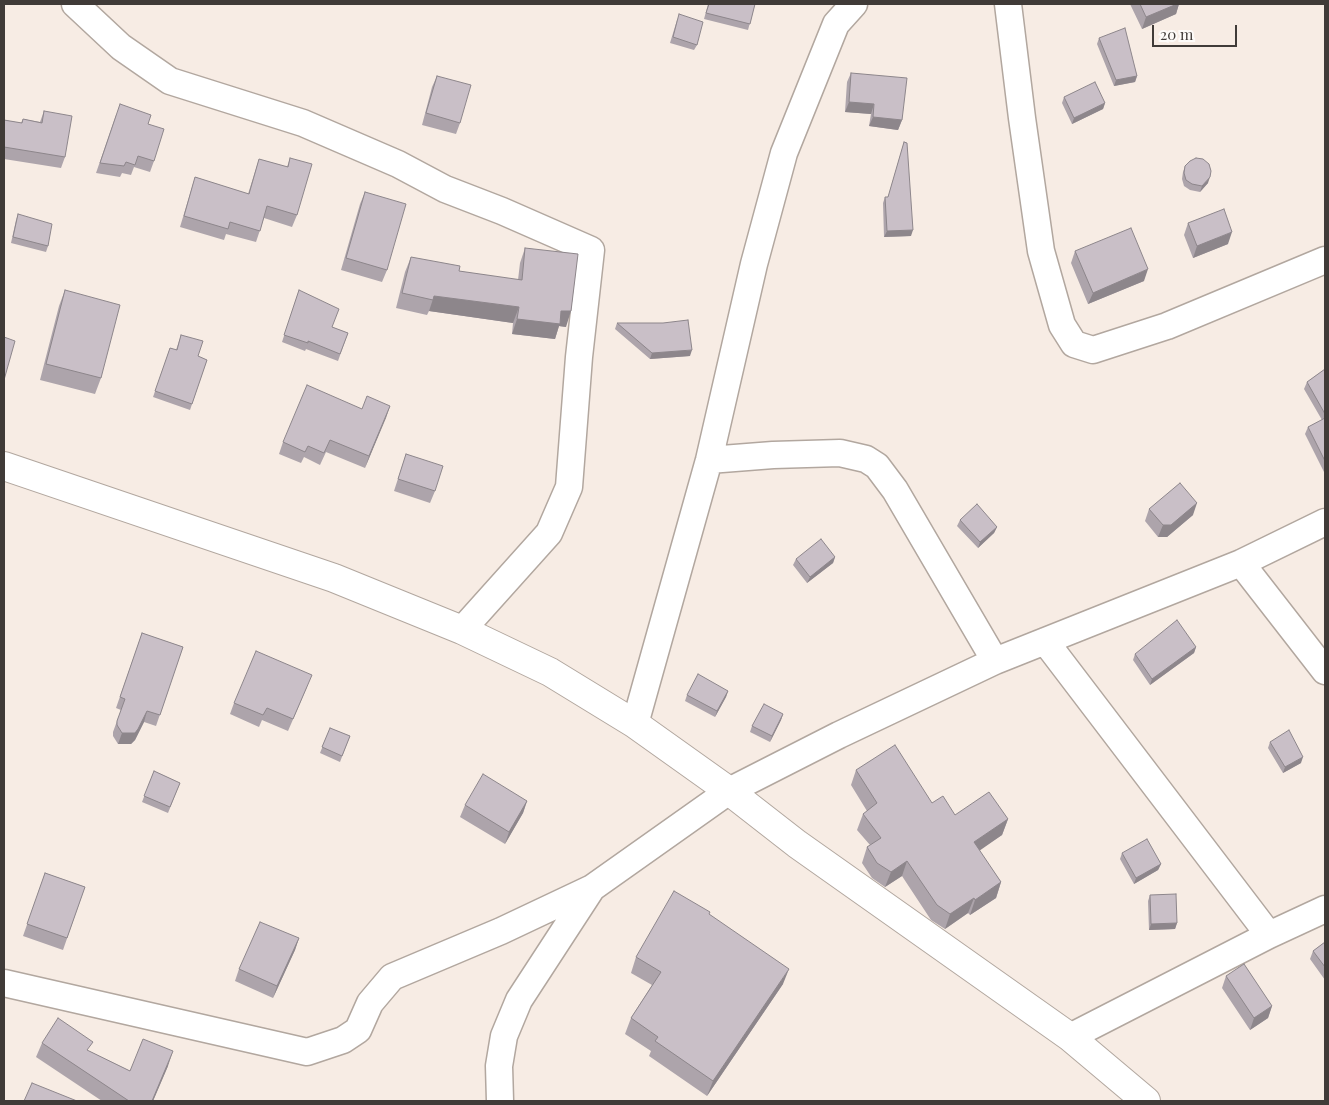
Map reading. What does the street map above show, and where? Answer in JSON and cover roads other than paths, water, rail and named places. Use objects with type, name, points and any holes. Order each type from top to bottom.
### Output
[{"type":"street","points":[[75,4],[121,47],[170,81],[303,124],[398,164],[445,189],[502,211],[591,250],[579,357],[569,487],[549,532],[462,630]]},
{"type":"street","points":[[635,724],[709,460],[754,264],[784,153],[836,24],[854,4]]},
{"type":"street","points":[[1008,4],[1041,251],[1062,325],[1074,344],[1094,350],[1167,326],[1325,260]]},
{"type":"street","points":[[709,460],[773,455],[840,453],[866,459],[877,466],[895,490],[996,661]]},
{"type":"street","points":[[4,466],[334,578],[462,630],[550,672],[635,724],[729,791],[797,844],[1070,1037],[1146,1101]]},
{"type":"street","points":[[4,982],[307,1052],[343,1040],[358,1030],[370,1003],[392,977],[501,931],[592,888],[729,791],[839,735],[996,661],[1241,563],[1325,522]]},
{"type":"street","points":[[1241,563],[1325,671]]},
{"type":"street","points":[[1045,641],[1269,935]]},
{"type":"street","points":[[500,1101],[499,1066],[504,1036],[519,1000],[592,888]]},
{"type":"street","points":[[1070,1037],[1269,935],[1325,909]]}]
